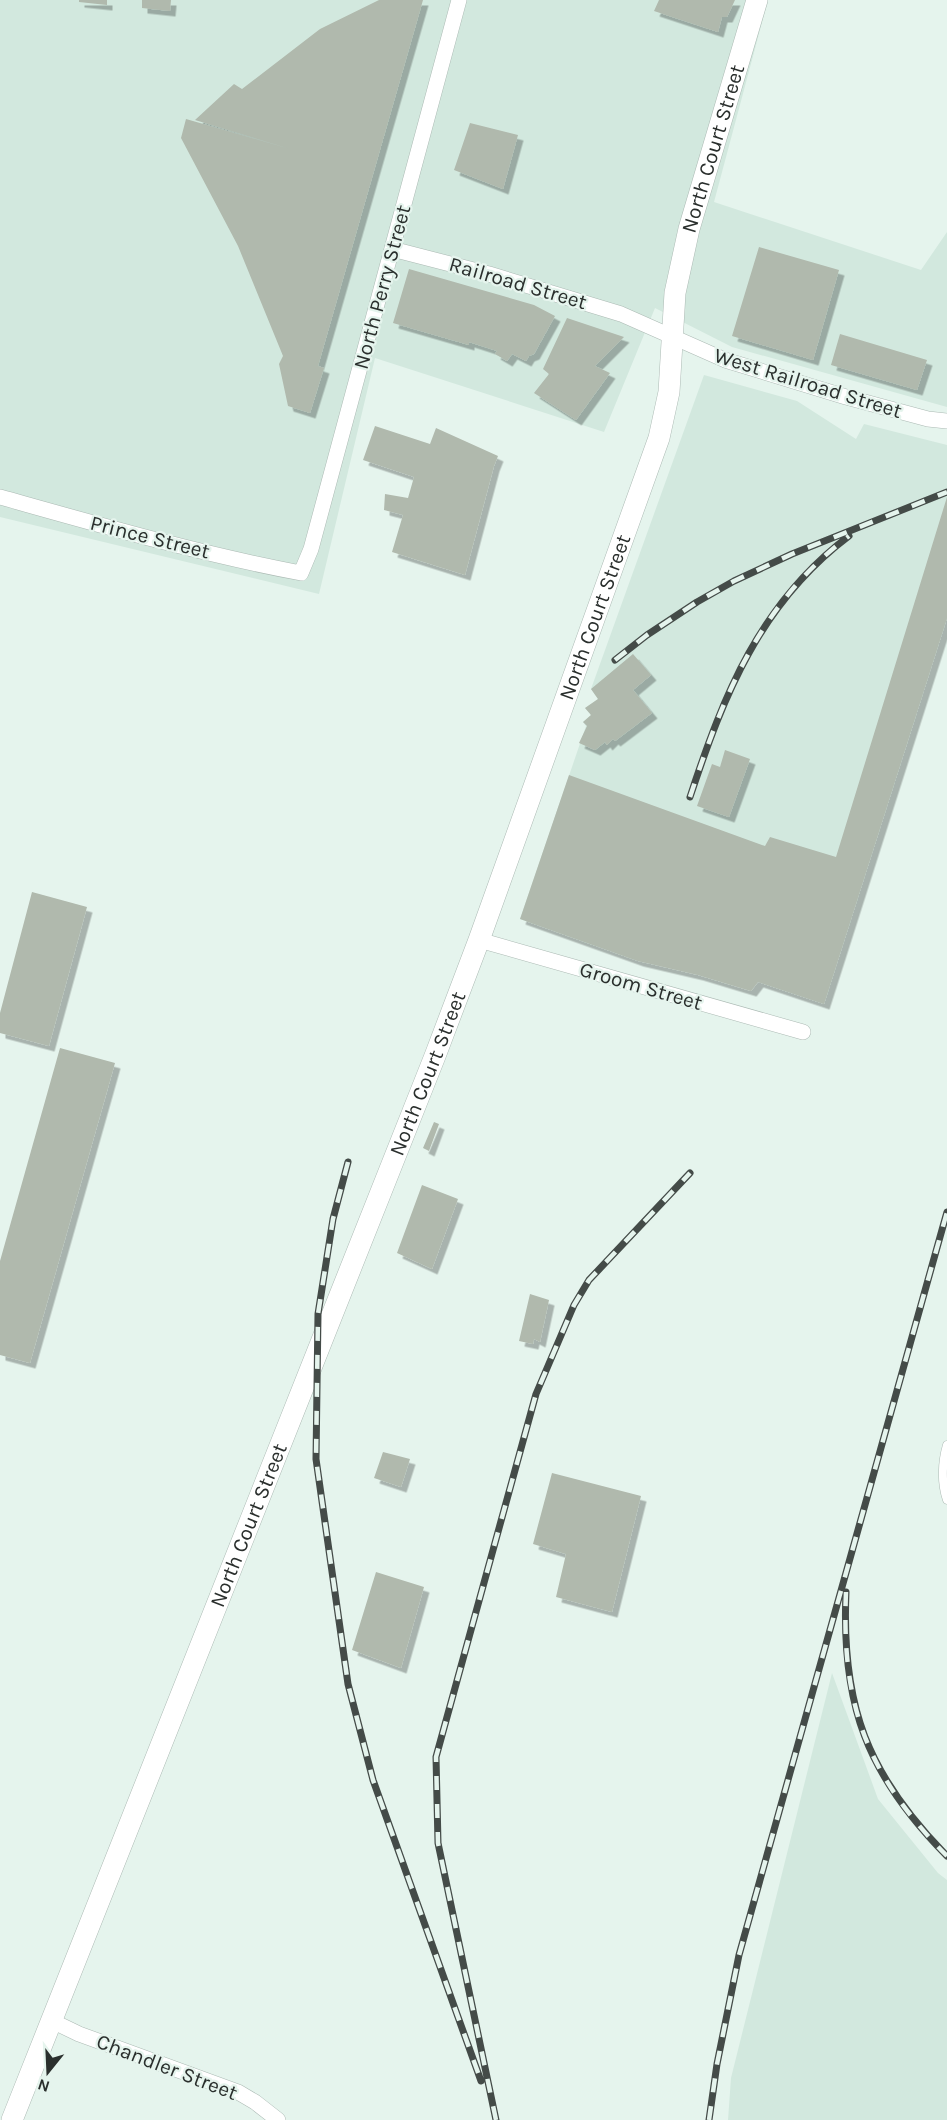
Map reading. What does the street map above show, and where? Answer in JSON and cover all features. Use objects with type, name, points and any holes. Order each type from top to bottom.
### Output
[{"type":"main road","name":"North Court Street","points":[[12,2120],[435,1056],[479,940],[659,438],[669,392],[675,293],[689,229],[757,0]]},
{"type":"street","name":"North Perry Street","points":[[301,573],[311,549],[459,0]]},
{"type":"street","name":"Railroad Street","points":[[392,249],[489,274],[621,314],[672,336]]},
{"type":"street","name":"West Railroad Street","points":[[672,336],[725,360],[846,397],[928,419],[947,421]]},
{"type":"street","name":"Prince Street","points":[[0,497],[122,531],[263,566],[301,573]]},
{"type":"street","name":"Groom Street","points":[[479,940],[803,1032]]},
{"type":"street","name":"Chandler Street","points":[[52,2022],[238,2092],[278,2120]]},
{"type":"lane","points":[[947,1445],[943,1458],[947,1500]]},
{"type":"shaded area","points":[[0,0],[768,0],[714,202],[921,270],[947,232],[947,407],[732,347],[655,308],[604,432],[375,358],[319,594],[0,517]]},
{"type":"shaded area","points":[[704,375],[797,401],[856,439],[864,424],[947,445],[947,618],[824,1004],[758,982],[638,961],[520,919],[586,726],[583,722],[591,715],[585,708],[598,699],[591,689]]},
{"type":"shaded area","points":[[832,1673],[878,1799],[938,1873],[947,1880],[947,2120],[728,2120],[731,2078]]},
{"type":"building","points":[[79,0],[107,0],[107,5],[79,2]]},
{"type":"building","points":[[142,0],[171,0],[170,11],[142,8]]},
{"type":"building","points":[[379,0],[423,0],[318,366],[324,368],[310,413],[288,406],[279,364],[283,356],[238,246],[181,138],[186,119],[290,149],[195,120],[234,84],[242,89],[320,29]]},
{"type":"building","points":[[659,0],[735,0],[727,17],[722,17],[718,32],[654,11]]},
{"type":"building","points":[[470,123],[518,135],[503,189],[454,170]]},
{"type":"building","points":[[759,247],[839,270],[813,360],[732,336]]},
{"type":"building","points":[[409,269],[534,305],[555,316],[534,354],[526,361],[512,354],[507,361],[495,354],[497,351],[393,323]]},
{"type":"building","points":[[567,318],[624,337],[595,366],[610,373],[576,420],[534,393],[549,374],[543,369]]},
{"type":"building","points":[[840,334],[927,360],[917,390],[831,365]]},
{"type":"building","points":[[375,426],[430,444],[436,428],[498,456],[465,575],[392,552],[403,515],[384,510],[385,494],[408,498],[414,477],[363,460]]},
{"type":"building","points":[[947,497],[947,618],[824,1004],[758,982],[751,991],[698,975],[638,961],[520,919],[569,775],[765,846],[770,837],[836,857]]},
{"type":"building","points":[[633,654],[651,675],[633,690],[652,713],[615,741],[613,739],[607,745],[605,742],[595,750],[579,743],[587,726],[583,722],[591,715],[585,708],[598,699],[591,689]]},
{"type":"building","points":[[725,750],[750,759],[729,817],[697,806],[712,764],[720,767]]},
{"type":"building","points":[[32,892],[87,907],[49,1046],[0,1033],[0,1013]]},
{"type":"building","points":[[60,1048],[115,1063],[30,1363],[0,1355],[0,1261]]},
{"type":"building","points":[[434,1122],[439,1124],[429,1151],[423,1148]]},
{"type":"building","points":[[422,1185],[458,1199],[432,1269],[397,1253]]},
{"type":"building","points":[[530,1294],[549,1300],[540,1342],[534,1339],[533,1344],[519,1341]]},
{"type":"building","points":[[383,1452],[410,1459],[401,1487],[374,1478]]},
{"type":"building","points":[[552,1473],[641,1496],[612,1612],[556,1597],[566,1554],[533,1544]]},
{"type":"building","points":[[376,1572],[424,1587],[401,1668],[352,1650]]},
{"type":"railway","points":[[615,660],[647,635],[734,581],[792,554],[947,492]]},
{"type":"railway","points":[[690,797],[717,722],[749,653],[791,591],[818,562],[849,536]]},
{"type":"railway","points":[[348,1162],[333,1219],[318,1314],[316,1459],[348,1684],[373,1780],[481,2081]]},
{"type":"railway","points":[[496,2120],[438,1843],[436,1757],[536,1394],[574,1305],[589,1280],[690,1173]]},
{"type":"railway","points":[[709,2120],[717,2064],[739,1955],[947,1212]]},
{"type":"railway","points":[[846,1592],[848,1670],[865,1736],[879,1767],[897,1796],[919,1826],[947,1856]]}]
